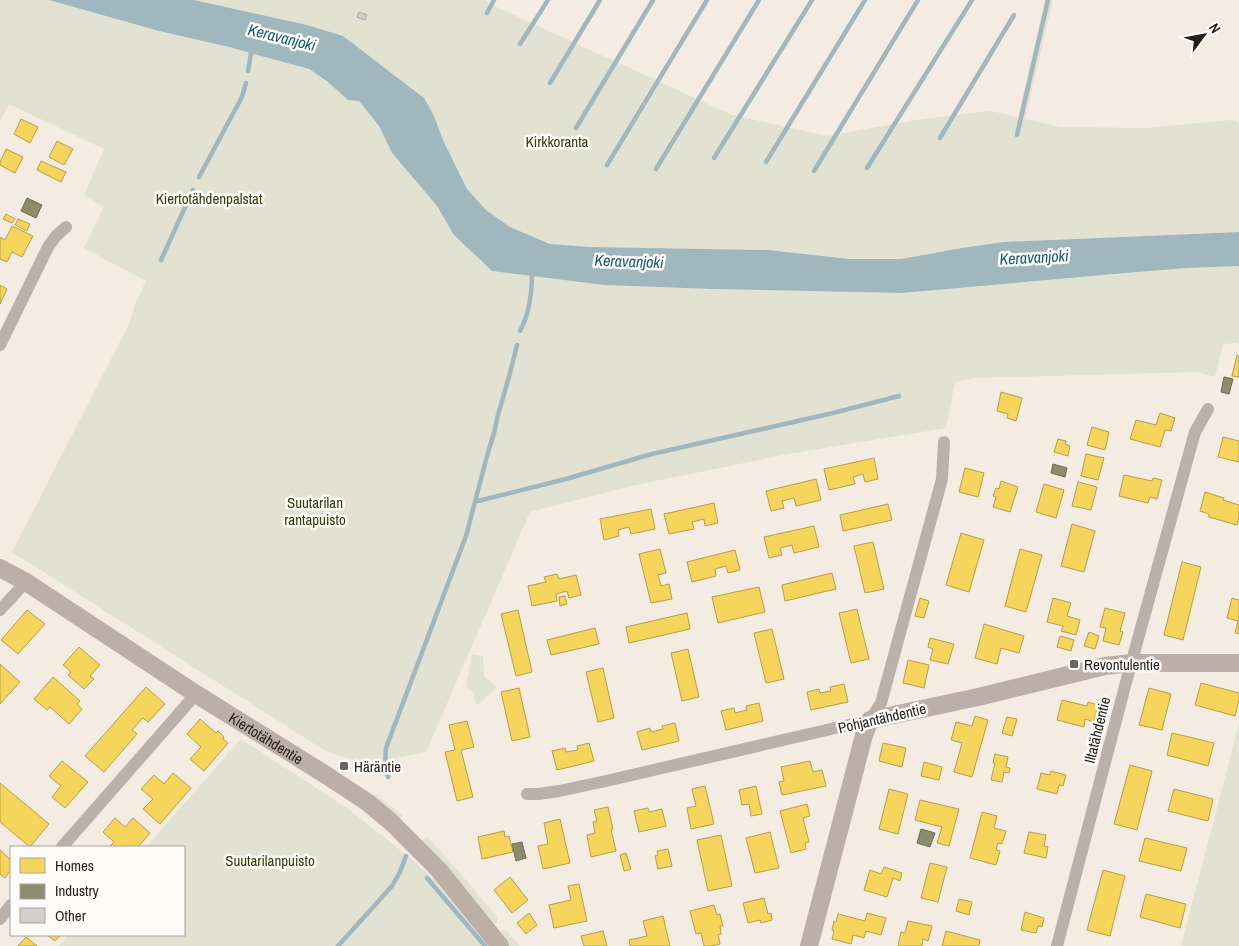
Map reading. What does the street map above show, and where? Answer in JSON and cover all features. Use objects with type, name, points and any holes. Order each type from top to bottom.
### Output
[{"type":"street","points":[[0,345],[48,247],[66,227]]},
{"type":"street","name":"Iltatähdentie","points":[[1057,946],[1195,432],[1208,409]]},
{"type":"street","points":[[809,946],[864,734],[881,703],[942,479],[944,442]]},
{"type":"street","name":"Kiertotähdentie","points":[[0,568],[26,582],[196,694],[366,802],[391,822],[438,869],[500,946]]},
{"type":"street","points":[[0,610],[26,582]]},
{"type":"street","name":"Pohjantähdentie","points":[[526,794],[559,791],[606,781],[978,697],[1105,666],[1132,663],[1239,663]]},
{"type":"street","points":[[63,846],[196,694]]},
{"type":"street","points":[[0,919],[10,906]]},
{"type":"green space","name":"Suutarilan rantapuisto","points":[[0,0],[49,0],[159,31],[229,47],[309,69],[328,82],[348,100],[359,101],[379,126],[392,153],[437,206],[454,235],[492,271],[604,285],[902,293],[1187,268],[1239,266],[1239,343],[1223,344],[1215,377],[1197,372],[975,378],[955,382],[946,428],[788,454],[631,486],[530,512],[426,752],[397,758],[393,761],[391,779],[350,759],[324,750],[12,552],[130,322],[135,304],[146,281],[84,248],[104,207],[84,195],[104,149],[9,104],[0,121]]},
{"type":"green space","name":"Kirkkoranta","points":[[194,0],[485,0],[490,4],[732,115],[827,136],[922,119],[991,111],[1018,117],[1045,0],[1053,0],[1025,119],[1061,127],[1147,128],[1231,120],[1239,122],[1239,232],[1003,242],[901,259],[849,259],[768,250],[590,247],[550,244],[510,227],[486,210],[467,189],[443,140],[434,116],[343,36],[307,25]]},
{"type":"green space","points":[[472,654],[483,656],[484,677],[497,687],[478,705],[473,693],[466,687]]},
{"type":"green space","points":[[1239,724],[1239,946],[1181,946]]},
{"type":"green space","name":"Suutarilanpuisto","points":[[241,739],[347,808],[413,860],[437,883],[489,946],[59,946],[68,936],[185,936],[185,846],[147,846]]},
{"type":"green space","points":[[375,795],[403,816],[399,820],[373,796]]},
{"type":"green space","points":[[427,837],[497,917],[497,922],[491,925],[422,840]]},
{"type":"green space","points":[[503,930],[506,930],[520,946],[509,946],[500,935]]},
{"type":"water","name":"Keravanjoki","points":[[49,0],[194,0],[307,25],[343,36],[424,98],[467,189],[486,210],[510,227],[550,244],[590,247],[768,250],[849,259],[901,259],[1003,242],[1239,232],[1239,266],[1187,268],[902,293],[604,285],[492,271],[454,235],[437,206],[392,153],[379,126],[359,101],[348,100],[328,82],[309,69],[229,47],[159,31]]},
{"type":"building: Homes","points":[[21,119],[38,127],[30,143],[14,134]]},
{"type":"building: Homes","points":[[57,141],[73,149],[64,165],[49,157]]},
{"type":"building: Homes","points":[[6,149],[23,157],[15,173],[0,165]]},
{"type":"building: Homes","points":[[41,161],[66,172],[61,182],[37,170]]},
{"type":"building: Homes","points":[[6,214],[15,219],[12,223],[3,219]]},
{"type":"building: Homes","points":[[18,219],[30,224],[27,231],[15,225]]},
{"type":"building: Homes","points":[[12,226],[33,236],[22,257],[12,252],[7,262],[0,259],[0,237],[5,240]]},
{"type":"building: Homes","points":[[0,285],[7,289],[0,304]]},
{"type":"building: Homes","points":[[1237,355],[1239,356],[1239,377],[1232,376]]},
{"type":"building: Homes","points":[[1001,392],[1022,398],[1016,421],[1007,418],[1008,414],[997,411]]},
{"type":"building: Homes","points":[[1160,413],[1175,418],[1171,431],[1165,430],[1160,447],[1130,439],[1136,420],[1156,425]]},
{"type":"building: Homes","points":[[1092,427],[1109,432],[1105,450],[1087,445]]},
{"type":"building: Homes","points":[[1223,437],[1239,441],[1239,462],[1218,457]]},
{"type":"building: Homes","points":[[1058,439],[1066,441],[1065,444],[1070,446],[1068,456],[1054,452]]},
{"type":"building: Homes","points":[[1086,454],[1104,458],[1098,480],[1081,476]]},
{"type":"building: Homes","points":[[874,458],[878,479],[865,482],[863,474],[853,477],[855,484],[829,490],[824,469]]},
{"type":"building: Homes","points":[[965,468],[984,473],[978,497],[959,492]]},
{"type":"building: Homes","points":[[1124,475],[1152,481],[1153,478],[1162,480],[1157,499],[1150,497],[1148,503],[1119,496]]},
{"type":"building: Homes","points":[[816,479],[821,500],[796,506],[794,498],[782,501],[784,508],[771,511],[766,491]]},
{"type":"building: Homes","points":[[1001,481],[1018,487],[1010,512],[993,507],[996,497],[993,496],[996,488],[999,489]]},
{"type":"building: Homes","points":[[1078,482],[1097,487],[1091,510],[1072,506]]},
{"type":"building: Homes","points":[[1044,484],[1064,490],[1056,518],[1036,512]]},
{"type":"building: Homes","points":[[1205,492],[1239,505],[1237,525],[1209,517],[1209,514],[1200,511]]},
{"type":"building: Homes","points":[[714,503],[718,523],[705,526],[704,519],[692,522],[694,529],[669,534],[664,514]]},
{"type":"building: Homes","points":[[888,504],[892,520],[843,531],[840,515]]},
{"type":"building: Homes","points":[[651,509],[655,529],[631,534],[629,527],[618,530],[619,536],[604,540],[600,519]]},
{"type":"building: Homes","points":[[1072,524],[1095,531],[1084,572],[1061,566]]},
{"type":"building: Homes","points":[[814,526],[819,547],[794,553],[792,545],[780,548],[782,555],[769,558],[764,537]]},
{"type":"building: Homes","points":[[961,533],[984,540],[969,592],[946,585]]},
{"type":"building: Homes","points":[[873,542],[884,589],[865,593],[854,546]]},
{"type":"building: Homes","points":[[660,549],[666,573],[658,575],[661,586],[669,584],[672,599],[651,603],[639,554]]},
{"type":"building: Homes","points":[[1020,549],[1042,555],[1026,612],[1005,606]]},
{"type":"building: Homes","points":[[735,550],[740,570],[728,573],[726,566],[715,569],[716,576],[692,582],[687,562]]},
{"type":"building: Homes","points":[[1182,562],[1201,567],[1183,640],[1164,635]]},
{"type":"building: Homes","points":[[832,573],[836,589],[785,601],[782,585]]},
{"type":"building: Homes","points":[[557,574],[559,579],[576,575],[581,595],[569,598],[567,591],[556,594],[557,601],[532,606],[528,586],[546,582],[544,577]]},
{"type":"building: Homes","points":[[759,587],[765,612],[718,623],[712,597]]},
{"type":"building: Homes","points":[[565,596],[567,604],[560,606],[559,597]]},
{"type":"building: Homes","points":[[920,598],[929,601],[924,618],[915,616]]},
{"type":"building: Homes","points":[[1053,598],[1071,603],[1067,616],[1080,620],[1076,635],[1061,631],[1063,626],[1047,622]]},
{"type":"building: Homes","points":[[1232,598],[1239,600],[1239,634],[1235,633],[1238,621],[1227,618]]},
{"type":"building: Homes","points":[[1105,608],[1125,613],[1120,631],[1123,632],[1119,645],[1103,641],[1106,628],[1100,627]]},
{"type":"building: Homes","points":[[857,609],[869,659],[851,663],[839,613]]},
{"type":"building: Homes","points":[[27,610],[45,624],[18,654],[1,640]]},
{"type":"building: Homes","points":[[518,610],[532,672],[516,676],[501,614]]},
{"type":"building: Homes","points":[[687,613],[690,629],[629,643],[626,627]]},
{"type":"building: Homes","points":[[984,624],[1024,636],[1019,653],[1001,648],[997,664],[975,658]]},
{"type":"building: Homes","points":[[595,628],[599,644],[551,655],[547,640]]},
{"type":"building: Homes","points":[[772,629],[784,679],[766,683],[754,633]]},
{"type":"building: Homes","points":[[1089,632],[1099,636],[1095,649],[1084,646]]},
{"type":"building: Homes","points":[[1060,636],[1074,640],[1071,651],[1057,647]]},
{"type":"building: Homes","points":[[930,638],[954,644],[948,664],[930,660],[933,649],[928,647]]},
{"type":"building: Homes","points":[[79,647],[100,665],[90,676],[94,679],[84,689],[68,675],[71,672],[63,665]]},
{"type":"building: Homes","points":[[688,649],[699,697],[682,701],[671,653]]},
{"type":"building: Homes","points":[[908,660],[929,665],[924,688],[903,683]]},
{"type":"building: Homes","points":[[0,664],[20,682],[0,704]]},
{"type":"building: Homes","points":[[603,668],[614,718],[598,722],[586,672]]},
{"type":"building: Homes","points":[[53,677],[80,701],[77,704],[82,709],[69,724],[50,707],[47,710],[34,699]]},
{"type":"building: Homes","points":[[1201,683],[1239,693],[1235,716],[1195,705]]},
{"type":"building: Homes","points":[[844,684],[848,702],[811,710],[807,692],[819,689],[820,693],[831,691],[830,687]]},
{"type":"building: Homes","points":[[146,687],[165,704],[148,722],[143,718],[132,730],[137,734],[104,772],[85,756]]},
{"type":"building: Homes","points":[[519,688],[530,737],[512,741],[501,692]]},
{"type":"building: Homes","points":[[1149,688],[1171,694],[1162,730],[1139,725]]},
{"type":"building: Homes","points":[[1062,700],[1087,706],[1088,702],[1098,705],[1094,722],[1085,719],[1084,727],[1057,720]]},
{"type":"building: Homes","points":[[759,703],[763,721],[726,730],[721,711],[734,708],[735,713],[747,710],[746,706]]},
{"type":"building: Homes","points":[[975,716],[988,720],[972,777],[954,772],[962,743],[951,740],[956,722],[972,726]]},
{"type":"building: Homes","points":[[1007,717],[1017,719],[1012,736],[1002,733]]},
{"type":"building: Homes","points":[[200,719],[216,733],[218,731],[228,743],[204,771],[190,759],[201,747],[187,734]]},
{"type":"building: Homes","points":[[467,721],[474,747],[461,750],[473,797],[457,801],[445,752],[455,750],[449,725]]},
{"type":"building: Homes","points":[[675,723],[679,741],[642,750],[637,732],[650,728],[651,732],[663,729],[662,726]]},
{"type":"building: Homes","points":[[1172,733],[1214,743],[1208,766],[1167,755]]},
{"type":"building: Homes","points":[[589,743],[594,761],[557,770],[552,751],[565,748],[566,752],[578,750],[577,746]]},
{"type":"building: Homes","points":[[883,743],[906,748],[902,767],[879,761]]},
{"type":"building: Homes","points":[[995,754],[1008,757],[1006,767],[1010,768],[1009,773],[1004,772],[1002,782],[991,780]]},
{"type":"building: Homes","points":[[62,761],[88,782],[65,808],[52,797],[61,786],[49,776]]},
{"type":"building: Homes","points":[[810,761],[813,772],[822,770],[826,786],[782,795],[779,782],[784,781],[781,767]]},
{"type":"building: Homes","points":[[924,762],[942,767],[939,780],[921,776]]},
{"type":"building: Homes","points":[[1130,765],[1152,771],[1137,830],[1114,824]]},
{"type":"building: Homes","points":[[1051,771],[1066,775],[1063,786],[1059,785],[1057,794],[1037,789],[1041,773],[1050,775]]},
{"type":"building: Homes","points":[[173,773],[191,788],[160,824],[143,809],[153,799],[141,789],[154,775],[164,784]]},
{"type":"building: Homes","points":[[0,783],[49,824],[29,846],[0,822]]},
{"type":"building: Homes","points":[[705,786],[714,824],[691,829],[687,808],[696,806],[692,789]]},
{"type":"building: Homes","points":[[756,786],[762,814],[751,816],[749,804],[742,805],[739,790]]},
{"type":"building: Homes","points":[[889,789],[908,794],[898,834],[879,829]]},
{"type":"building: Homes","points":[[1174,789],[1213,799],[1208,821],[1168,811]]},
{"type":"building: Homes","points":[[920,800],[959,809],[949,846],[937,843],[942,827],[915,820]]},
{"type":"building: Homes","points":[[807,804],[810,816],[803,818],[809,842],[805,843],[806,849],[791,853],[780,811]]},
{"type":"building: Homes","points":[[608,807],[616,851],[591,857],[587,835],[595,833],[593,822],[597,821],[594,810]]},
{"type":"building: Homes","points":[[648,808],[649,812],[662,809],[666,826],[639,832],[634,811]]},
{"type":"building: Homes","points":[[982,812],[997,816],[994,828],[1006,831],[1002,844],[998,843],[996,850],[1000,851],[996,865],[970,858]]},
{"type":"building: Homes","points":[[115,818],[125,827],[133,818],[150,833],[139,846],[110,846],[114,842],[103,832]]},
{"type":"building: Homes","points":[[560,819],[570,863],[543,869],[538,846],[548,844],[544,823]]},
{"type":"building: Homes","points":[[504,831],[505,837],[509,836],[513,852],[482,859],[478,837]]},
{"type":"building: Homes","points":[[770,832],[779,868],[755,873],[746,838]]},
{"type":"building: Homes","points":[[1029,832],[1046,835],[1044,846],[1048,847],[1046,858],[1024,853]]},
{"type":"building: Homes","points":[[721,835],[732,886],[708,891],[697,840]]},
{"type":"building: Homes","points":[[1145,838],[1187,848],[1181,871],[1139,861]]},
{"type":"building: Homes","points":[[668,849],[672,866],[658,869],[655,856],[658,855],[657,851]]},
{"type":"building: Homes","points":[[0,850],[10,859],[10,871],[5,878],[0,874]]},
{"type":"building: Homes","points":[[626,853],[631,869],[624,871],[620,855]]},
{"type":"building: Homes","points":[[930,863],[947,867],[938,902],[921,898]]},
{"type":"building: Homes","points":[[884,867],[902,873],[900,881],[893,878],[887,897],[864,890],[870,870],[881,874]]},
{"type":"building: Homes","points":[[1103,870],[1125,876],[1110,936],[1087,930]]},
{"type":"building: Homes","points":[[510,877],[528,900],[512,913],[494,890]]},
{"type":"building: Homes","points":[[579,884],[587,921],[554,928],[549,905],[571,900],[568,886]]},
{"type":"building: Homes","points":[[1146,894],[1186,904],[1180,928],[1140,917]]},
{"type":"building: Homes","points":[[764,898],[768,914],[771,913],[772,920],[761,923],[760,920],[748,923],[743,903]]},
{"type":"building: Homes","points":[[959,899],[972,902],[969,915],[956,911]]},
{"type":"building: Homes","points":[[714,905],[717,915],[720,914],[723,926],[720,926],[721,934],[718,935],[720,944],[704,946],[701,933],[696,934],[690,911]]},
{"type":"building: Homes","points":[[1025,912],[1044,918],[1042,927],[1038,926],[1036,933],[1021,930]]},
{"type":"building: Homes","points":[[529,913],[537,925],[526,934],[517,923]]},
{"type":"building: Homes","points":[[867,913],[886,918],[881,935],[866,931],[864,938],[853,935],[851,944],[832,939],[834,921],[836,922],[838,914],[865,921]]},
{"type":"building: Homes","points":[[663,916],[670,946],[630,946],[629,940],[647,936],[643,921]]},
{"type":"building: Homes","points":[[908,921],[932,926],[928,941],[923,939],[922,946],[898,946],[901,932],[905,933]]},
{"type":"building: Homes","points":[[603,931],[607,946],[584,946],[581,936]]},
{"type":"building: Homes","points":[[946,931],[980,940],[979,946],[942,946]]},
{"type":"building: Homes","points":[[48,936],[60,936],[55,941]]},
{"type":"building: Homes","points":[[26,937],[37,946],[18,946]]},
{"type":"building: Industry","points":[[27,198],[42,205],[36,218],[21,211]]},
{"type":"building: Industry","points":[[1224,377],[1233,379],[1229,394],[1221,392]]},
{"type":"building: Industry","points":[[1053,464],[1067,468],[1065,477],[1051,473]]},
{"type":"building: Industry","points":[[921,829],[935,833],[930,847],[917,843]]},
{"type":"building: Industry","points":[[522,842],[526,858],[516,861],[512,844]]},
{"type":"building: Other","points":[[359,12],[367,15],[365,20],[357,17]]},
{"type":"waterway","points":[[487,13],[494,0]]},
{"type":"waterway","points":[[520,44],[548,0]]},
{"type":"waterway","points":[[550,83],[600,0]]},
{"type":"waterway","points":[[576,128],[653,0]]},
{"type":"waterway","points":[[607,165],[707,0]]},
{"type":"waterway","points":[[656,169],[759,0]]},
{"type":"waterway","points":[[714,158],[812,0]]},
{"type":"waterway","points":[[766,162],[865,0]]},
{"type":"waterway","points":[[814,171],[918,0]]},
{"type":"waterway","points":[[867,168],[972,0]]},
{"type":"waterway","points":[[1017,135],[1048,0]]},
{"type":"waterway","points":[[940,138],[1014,15]]},
{"type":"waterway","points":[[248,71],[252,48]]},
{"type":"waterway","points":[[199,177],[242,97],[246,83]]},
{"type":"waterway","points":[[161,260],[193,190]]},
{"type":"waterway","points":[[520,331],[530,302],[532,272]]},
{"type":"waterway","points":[[388,777],[385,765],[386,748],[466,536],[517,345]]},
{"type":"waterway","points":[[478,501],[566,479],[652,454],[899,396]]},
{"type":"waterway","points":[[338,946],[392,886],[406,856]]},
{"type":"waterway","points":[[427,878],[485,946]]},
{"type":"place","name":"Revontulentie","points":[[1074,664]]},
{"type":"place","name":"Häräntie","points":[[344,766]]},
{"type":"park label","name":"Kiertotähdenpalstat","points":[[209,198]]}]
